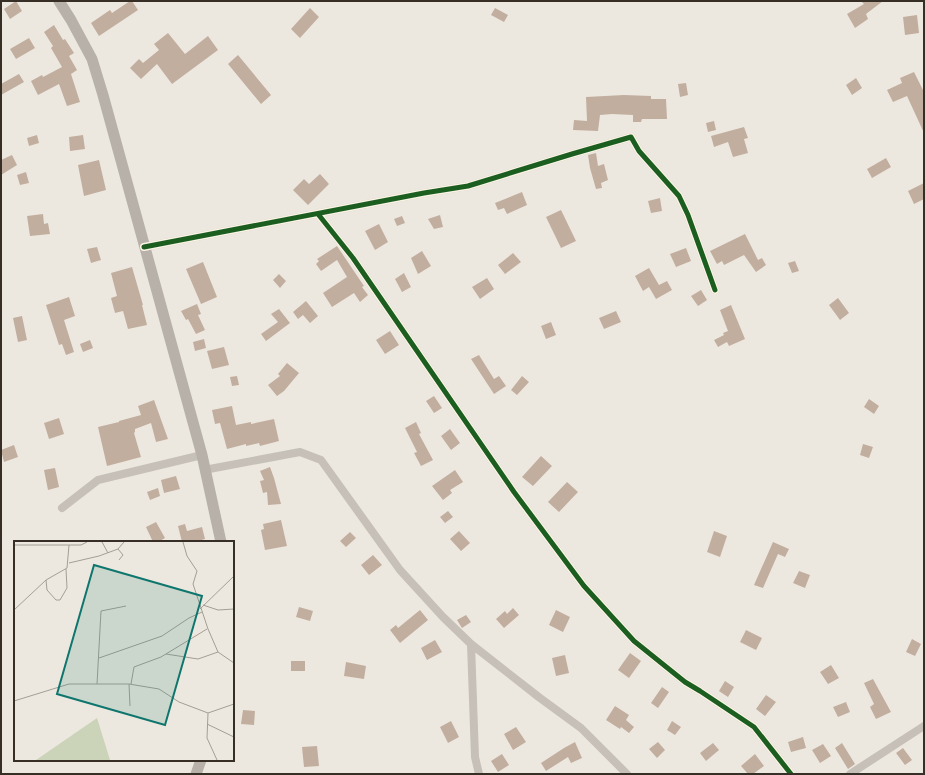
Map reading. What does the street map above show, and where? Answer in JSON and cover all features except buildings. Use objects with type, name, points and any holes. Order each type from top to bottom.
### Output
[{"type":"street","points":[[59,1],[92,59],[103,95],[202,455],[204,470],[221,541]]},
{"type":"street","points":[[144,247],[468,186],[631,137],[639,151],[678,196],[688,215],[715,290]]},
{"type":"street","points":[[318,214],[353,258],[514,492],[584,586],[634,641],[685,682],[754,727],[791,774]]},
{"type":"street","points":[[204,470],[300,452],[322,460],[400,570],[443,617],[471,644],[581,728],[627,774]]},
{"type":"street","points":[[62,508],[98,480],[202,455]]},
{"type":"street","points":[[471,644],[475,757],[479,774]]},
{"type":"street","points":[[850,774],[924,726]]},
{"type":"street","points":[[196,774],[201,761]]},
{"type":"cycle path","points":[[144,247],[424,193],[468,186],[631,137],[639,151],[679,196],[688,215],[715,290]]},
{"type":"cycle path","points":[[318,214],[353,258],[514,492],[584,586],[634,641],[685,682],[754,727],[791,774]]}]
